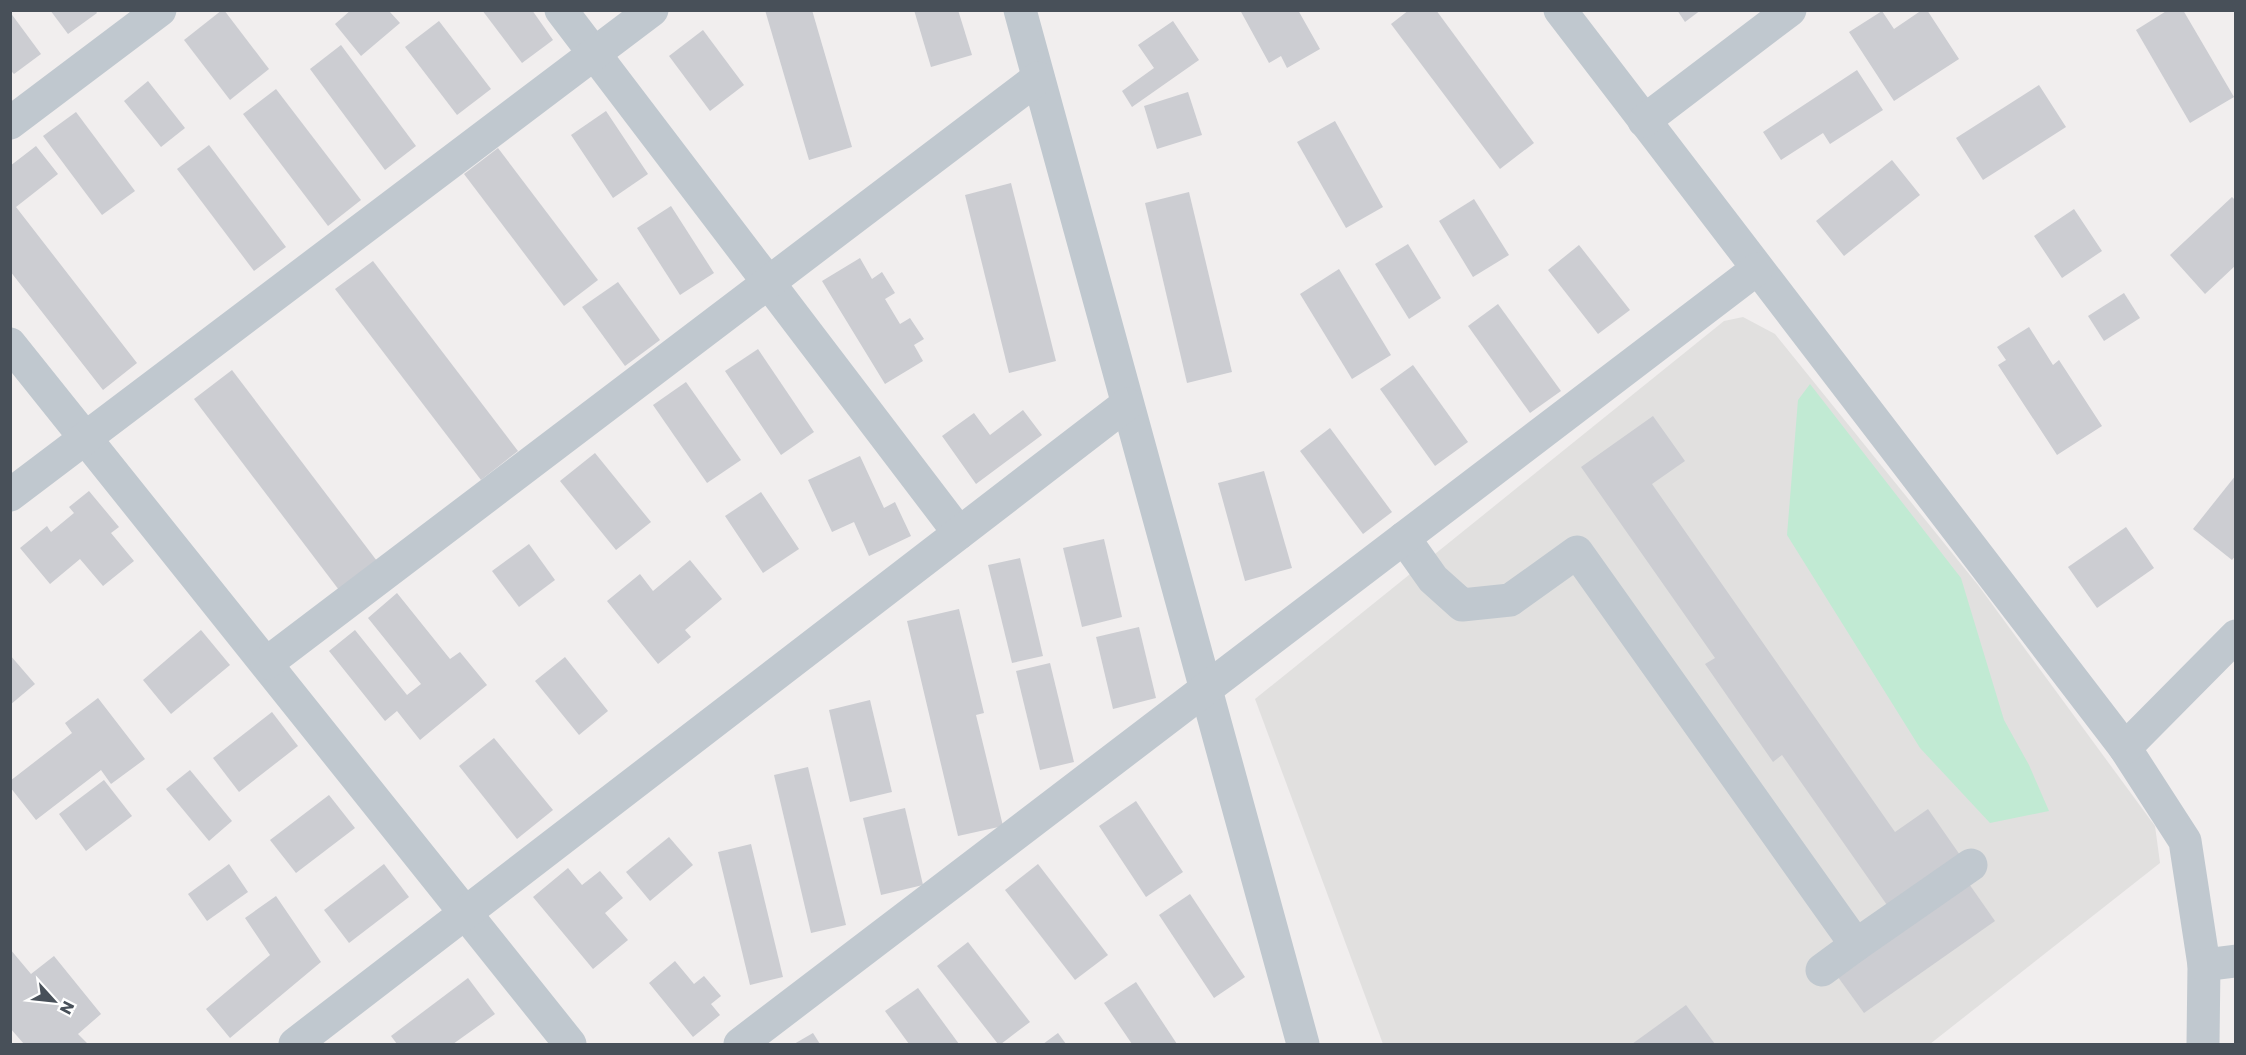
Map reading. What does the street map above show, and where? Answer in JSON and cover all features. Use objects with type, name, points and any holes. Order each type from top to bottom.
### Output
[{"type":"street","points":[[10,123],[160,10]]},
{"type":"street","points":[[561,10],[959,533]]},
{"type":"street","points":[[10,495],[652,10]]},
{"type":"street","points":[[1020,10],[1205,689],[1296,1041]]},
{"type":"street","points":[[1560,10],[2126,748],[2185,841],[2220,963],[2203,1044]]},
{"type":"street","points":[[1644,122],[1790,10]]},
{"type":"street","points":[[267,663],[1038,78]]},
{"type":"street","points":[[740,1044],[1757,269]]},
{"type":"street","points":[[10,344],[570,1044]]},
{"type":"street","points":[[295,1044],[1127,404]]},
{"type":"street","points":[[1404,538],[1433,579],[1462,605],[1510,600],[1577,552],[1856,945]]},
{"type":"street","points":[[2126,748],[2235,636]]},
{"type":"street","points":[[1822,970],[1971,865]]},
{"type":"shaded area","points":[[1743,317],[1775,334],[1978,585],[2155,826],[2160,863],[1930,1044],[1383,1044],[1255,699],[1724,321]]},
{"type":"green space","points":[[1810,384],[1961,578],[2004,720],[2029,765],[2049,811],[1990,823],[1920,748],[1787,535],[1798,400]]},
{"type":"building","points":[[50,10],[95,10],[97,13],[68,34]]},
{"type":"building","points":[[222,10],[269,69],[230,100],[184,40]]},
{"type":"building","points":[[351,10],[392,10],[390,12],[400,23],[361,56],[335,24]]},
{"type":"building","points":[[482,10],[532,10],[553,40],[522,63]]},
{"type":"building","points":[[765,10],[812,10],[852,147],[809,160]]},
{"type":"building","points":[[914,10],[958,10],[972,55],[931,67]]},
{"type":"building","points":[[1240,10],[1298,10],[1320,49],[1287,68],[1281,56],[1269,63]]},
{"type":"building","points":[[1409,10],[1436,10],[1534,143],[1500,169],[1391,24]]},
{"type":"building","points":[[1677,10],[1701,10],[1685,22]]},
{"type":"building","points":[[1922,10],[1927,10],[1959,59],[1894,101],[1849,32],[1882,11],[1894,29]]},
{"type":"building","points":[[2168,10],[2183,10],[2234,97],[2190,123],[2136,30]]},
{"type":"building","points":[[10,12],[41,54],[14,74],[10,70]]},
{"type":"building","points":[[439,21],[491,89],[457,115],[405,47]]},
{"type":"building","points":[[1173,21],[1199,60],[1132,107],[1122,91],[1154,68],[1138,45]]},
{"type":"building","points":[[703,30],[744,85],[710,111],[669,56]]},
{"type":"building","points":[[341,45],[416,146],[385,170],[310,69]]},
{"type":"building","points":[[1857,70],[1883,110],[1830,144],[1823,133],[1781,160],[1763,132]]},
{"type":"building","points":[[148,81],[185,128],[161,147],[124,101]]},
{"type":"building","points":[[2039,85],[2066,127],[1983,180],[1956,138]]},
{"type":"building","points":[[276,89],[361,200],[328,226],[243,114]]},
{"type":"building","points":[[1188,92],[1202,135],[1157,149],[1144,106]]},
{"type":"building","points":[[606,111],[648,174],[613,198],[571,135]]},
{"type":"building","points":[[76,112],[135,191],[102,215],[43,136]]},
{"type":"building","points":[[1335,121],[1383,207],[1346,228],[1297,142]]},
{"type":"building","points":[[209,145],[286,247],[254,271],[177,169]]},
{"type":"building","points":[[36,146],[58,174],[16,207],[137,363],[103,390],[10,271],[10,166]]},
{"type":"building","points":[[498,148],[598,280],[564,306],[464,174]]},
{"type":"building","points":[[1892,160],[1920,195],[1844,256],[1816,221]]},
{"type":"building","points":[[1011,183],[1056,361],[1009,373],[965,195]]},
{"type":"building","points":[[1189,192],[1232,372],[1187,383],[1145,203]]},
{"type":"building","points":[[2232,197],[2236,201],[2236,265],[2205,294],[2170,255]]},
{"type":"building","points":[[1474,199],[1509,255],[1473,277],[1439,221]]},
{"type":"building","points":[[671,206],[714,273],[680,295],[637,228]]},
{"type":"building","points":[[2074,209],[2102,251],[2062,278],[2034,236]]},
{"type":"building","points":[[1408,244],[1441,298],[1409,319],[1375,264]]},
{"type":"building","points":[[1579,245],[1630,310],[1598,334],[1548,270]]},
{"type":"building","points":[[860,258],[872,279],[882,272],[895,293],[885,299],[900,324],[910,318],[924,339],[914,345],[923,361],[885,384],[822,281]]},
{"type":"building","points":[[373,261],[518,451],[481,480],[335,289]]},
{"type":"building","points":[[1339,269],[1391,355],[1352,379],[1300,294]]},
{"type":"building","points":[[618,282],[660,340],[625,366],[582,307]]},
{"type":"building","points":[[2124,293],[2140,318],[2104,341],[2088,316]]},
{"type":"building","points":[[1498,304],[1561,391],[1530,413],[1468,326]]},
{"type":"building","points":[[2029,327],[2053,365],[2059,360],[2102,426],[2057,455],[1998,365],[2006,360],[1997,347]]},
{"type":"building","points":[[758,349],[814,432],[781,455],[725,371]]},
{"type":"building","points":[[1413,365],[1468,442],[1435,466],[1380,389]]},
{"type":"building","points":[[232,370],[377,561],[339,590],[194,399]]},
{"type":"building","points":[[686,382],[741,460],[707,483],[653,405]]},
{"type":"building","points":[[1023,410],[1042,435],[976,484],[942,436],[974,413],[990,435]]},
{"type":"building","points":[[1653,416],[1685,461],[1652,484],[1895,832],[1928,809],[1960,855],[1887,905],[1782,755],[1773,762],[1705,664],[1715,658],[1581,467]]},
{"type":"building","points":[[1330,428],[1392,512],[1363,534],[1300,451]]},
{"type":"building","points":[[595,453],[651,522],[616,550],[560,481]]},
{"type":"building","points":[[860,456],[884,508],[895,502],[911,536],[869,556],[854,522],[832,532],[808,480]]},
{"type":"building","points":[[1264,471],[1292,568],[1245,581],[1218,483]]},
{"type":"building","points":[[2236,475],[2236,555],[2232,560],[2193,529]]},
{"type":"building","points":[[89,491],[119,527],[111,533],[134,561],[103,586],[80,559],[50,584],[20,548],[47,526],[51,532],[74,513],[69,507]]},
{"type":"building","points":[[761,492],[799,549],[763,573],[725,516]]},
{"type":"building","points":[[2126,527],[2154,568],[2097,608],[2068,567]]},
{"type":"building","points":[[1104,539],[1122,617],[1082,627],[1063,548]]},
{"type":"building","points":[[529,544],[555,580],[519,607],[492,571]]},
{"type":"building","points":[[1020,558],[1043,656],[1012,663],[988,565]]},
{"type":"building","points":[[690,560],[722,599],[685,630],[691,637],[658,664],[607,601],[640,574],[653,591]]},
{"type":"building","points":[[397,593],[450,659],[460,652],[487,685],[420,740],[397,711],[385,721],[329,651],[355,630],[407,695],[421,684],[368,618]]},
{"type":"building","points":[[959,609],[984,713],[976,715],[1003,826],[958,836],[907,621]]},
{"type":"building","points":[[1139,627],[1156,698],[1113,709],[1096,637]]},
{"type":"building","points":[[201,630],[230,665],[171,714],[143,680]]},
{"type":"building","points":[[10,655],[35,684],[10,705]]},
{"type":"building","points":[[565,657],[608,711],[579,735],[535,681]]},
{"type":"building","points":[[1050,663],[1074,762],[1040,770],[1016,671]]},
{"type":"building","points":[[98,698],[145,759],[111,784],[101,770],[36,820],[10,787],[10,781],[72,733],[65,723]]},
{"type":"building","points":[[870,700],[892,792],[850,802],[829,710]]},
{"type":"building","points":[[272,712],[298,746],[239,792],[213,758]]},
{"type":"building","points":[[494,738],[553,810],[517,839],[459,766]]},
{"type":"building","points":[[808,767],[846,925],[811,933],[774,775]]},
{"type":"building","points":[[190,770],[232,821],[209,841],[166,789]]},
{"type":"building","points":[[104,780],[132,816],[86,851],[59,814]]},
{"type":"building","points":[[329,795],[355,828],[296,873],[270,840]]},
{"type":"building","points":[[1136,801],[1183,872],[1146,897],[1099,826]]},
{"type":"building","points":[[905,808],[923,885],[881,895],[863,818]]},
{"type":"building","points":[[669,837],[693,865],[650,901],[626,872]]},
{"type":"building","points":[[751,844],[783,977],[750,985],[718,852]]},
{"type":"building","points":[[229,864],[248,892],[207,921],[188,894]]},
{"type":"building","points":[[384,864],[409,897],[349,943],[324,910]]},
{"type":"building","points":[[1038,864],[1108,955],[1075,980],[1005,890]]},
{"type":"building","points":[[568,868],[582,885],[600,871],[623,898],[605,913],[628,940],[593,969],[533,897]]},
{"type":"building","points":[[1967,881],[1995,921],[1864,1013],[1835,973]]},
{"type":"building","points":[[1190,894],[1245,977],[1214,998],[1159,915]]},
{"type":"building","points":[[276,896],[321,962],[230,1038],[206,1009],[270,955],[245,918]]},
{"type":"building","points":[[968,942],[1030,1022],[1001,1044],[998,1044],[937,966]]},
{"type":"building","points":[[10,949],[31,974],[54,956],[101,1014],[78,1034],[88,1044],[24,1044],[10,1028]]},
{"type":"building","points":[[675,961],[694,984],[704,976],[721,996],[711,1004],[720,1015],[693,1037],[649,983]]},
{"type":"building","points":[[468,978],[495,1014],[453,1044],[397,1044],[391,1036]]},
{"type":"building","points":[[1136,982],[1177,1044],[1132,1044],[1104,1003]]},
{"type":"building","points":[[918,988],[959,1044],[909,1044],[885,1011]]},
{"type":"building","points":[[1686,1005],[1715,1044],[1632,1044]]},
{"type":"building","points":[[813,1033],[820,1044],[794,1044]]},
{"type":"building","points":[[1058,1033],[1066,1044],[1043,1044]]}]
